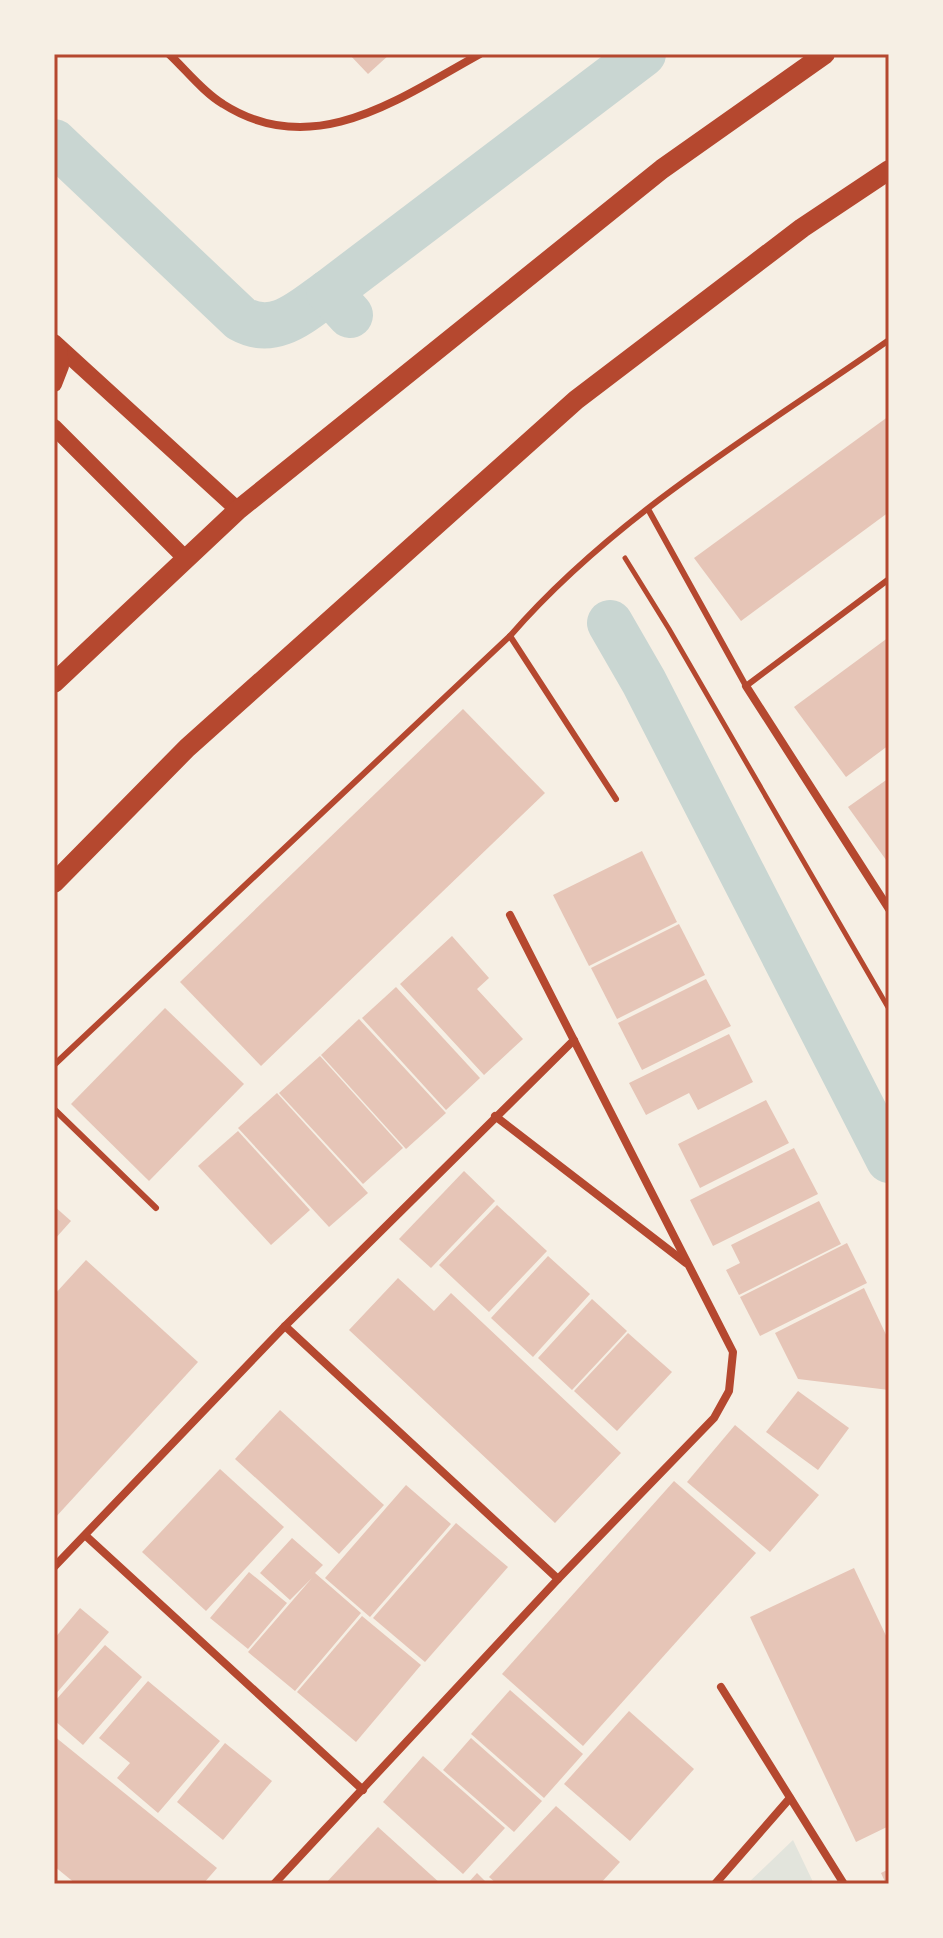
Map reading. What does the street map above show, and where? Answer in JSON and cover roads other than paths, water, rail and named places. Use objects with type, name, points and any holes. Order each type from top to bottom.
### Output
[{"type":"main road","points":[[54,683],[238,510],[662,169],[825,54]]},
{"type":"main road","points":[[54,883],[187,748],[576,400],[802,228],[889,170]]},
{"type":"main road","points":[[56,344],[238,510]]},
{"type":"main road","points":[[54,384],[61,366],[56,344]]},
{"type":"main road","points":[[54,427],[186,559]]},
{"type":"street","points":[[169,54],[223,104],[263,120],[308,130],[367,115],[480,54]]},
{"type":"street","points":[[746,686],[889,909]]},
{"type":"street","points":[[274,1884],[558,1579],[714,1418],[729,1391],[733,1352],[510,915]]},
{"type":"street","points":[[54,1567],[285,1326],[574,1040]]},
{"type":"street","points":[[495,1116],[690,1266]]},
{"type":"street","points":[[285,1326],[558,1579]]},
{"type":"street","points":[[86,1536],[363,1790]]},
{"type":"street","points":[[721,1687],[844,1884]]},
{"type":"street","points":[[715,1884],[790,1798]]},
{"type":"lane","points":[[54,1065],[510,636],[545,596],[648,509],[889,340]]},
{"type":"lane","points":[[648,509],[746,686],[889,579]]},
{"type":"lane","points":[[510,636],[616,799]]},
{"type":"lane","points":[[54,1109],[156,1208]]},
{"type":"waterway","points":[[350,315],[329,292],[643,54]]},
{"type":"waterway","points":[[54,142],[241,319],[253,324],[277,324],[298,314],[329,292]]},
{"type":"waterway","points":[[610,623],[644,682],[889,1160]]}]
